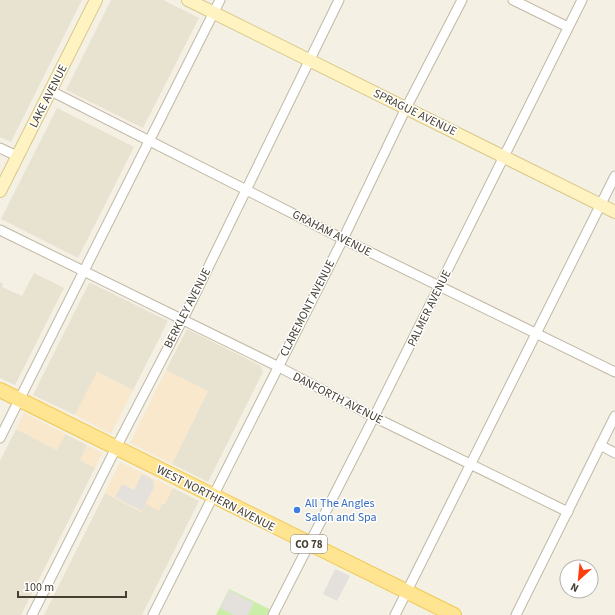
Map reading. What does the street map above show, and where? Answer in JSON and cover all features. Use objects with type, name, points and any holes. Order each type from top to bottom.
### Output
[{"type":"main road","name":"WEST NORTHERN AVENUE","points":[[0,390],[454,615]]},
{"type":"street","name":"LAKE AVENUE","points":[[0,191],[96,0]]},
{"type":"street","name":"SPRAGUE AVENUE","points":[[188,0],[615,212]]},
{"type":"street","points":[[0,438],[220,0]]},
{"type":"street","name":"BERKLEY AVENUE","points":[[32,615],[183,319],[339,0]]},
{"type":"street","name":"CLAREMONT AVENUE","points":[[153,615],[277,366],[343,239],[406,108],[462,0]]},
{"type":"street","points":[[513,0],[568,27]]},
{"type":"street","name":"PALMER AVENUE","points":[[273,615],[440,286],[582,0]]},
{"type":"street","name":"GRAHAM AVENUE","points":[[51,91],[343,239],[615,372]]},
{"type":"street","points":[[0,148],[17,156]]},
{"type":"street","points":[[395,615],[615,176]]},
{"type":"street","name":"DANFORTH AVENUE","points":[[0,230],[183,319],[374,417],[568,512]]},
{"type":"street","points":[[516,615],[615,416]]},
{"type":"street","points":[[600,445],[615,453]]},
{"type":"shaded area","points":[[0,0],[82,0],[11,142],[0,137]]},
{"type":"shaded area","points":[[111,0],[163,0],[199,18],[143,128],[66,90]]},
{"type":"shaded area","points":[[57,108],[134,147],[78,258],[1,219]]},
{"type":"shaded area","points":[[34,273],[64,288],[15,385],[0,378],[0,282],[3,284],[2,287],[22,296]]},
{"type":"shaded area","points":[[89,283],[168,321],[133,390],[97,372],[75,415],[33,395]]},
{"type":"shaded area","points":[[187,329],[261,366],[263,372],[208,482],[172,464],[208,391],[166,370]]},
{"type":"shaded area","points":[[166,370],[208,391],[172,464],[130,443]]},
{"type":"shaded area","points":[[97,372],[133,390],[111,434],[75,415]]},
{"type":"shaded area","points":[[24,413],[65,434],[57,450],[16,429]]},
{"type":"shaded area","points":[[16,429],[57,450],[65,434],[87,445],[80,460],[95,468],[21,615],[0,615],[0,461]]},
{"type":"shaded area","points":[[87,445],[102,453],[95,468],[80,460]]},
{"type":"shaded area","points":[[120,462],[173,488],[165,504],[162,503],[159,511],[146,504],[142,512],[105,493]]},
{"type":"shaded area","points":[[142,474],[153,480],[154,487],[142,511],[115,497],[122,484],[134,490]]},
{"type":"shaded area","points":[[173,488],[199,501],[142,615],[44,615],[105,493],[141,512],[145,504],[165,504]]},
{"type":"shaded area","points":[[335,569],[350,576],[337,601],[323,594]]},
{"type":"shaded area","points":[[229,590],[254,603],[248,615],[234,615],[220,608]]},
{"type":"green space","points":[[229,589],[281,615],[216,615]]},
{"type":"place","name":"All The Angles Salon and Spa","points":[[297,510]]}]
